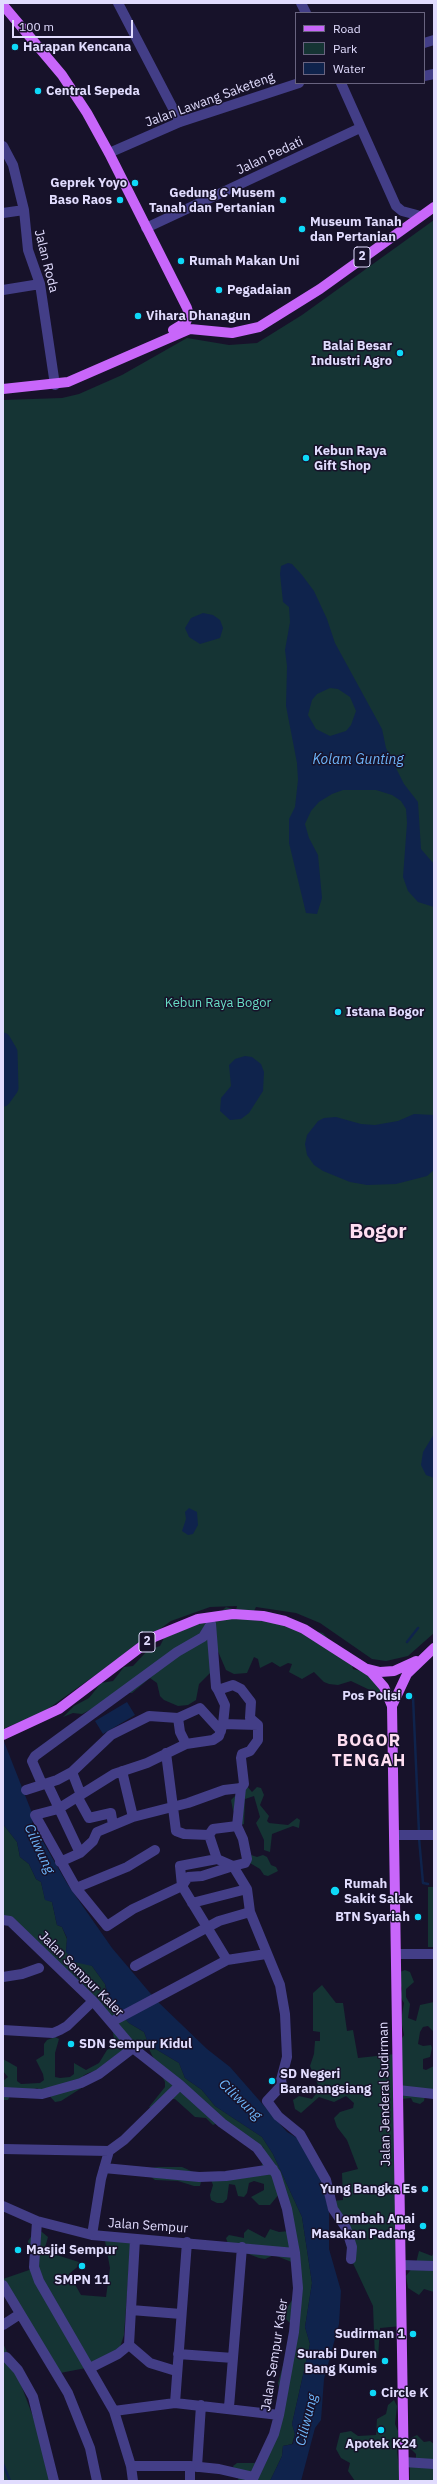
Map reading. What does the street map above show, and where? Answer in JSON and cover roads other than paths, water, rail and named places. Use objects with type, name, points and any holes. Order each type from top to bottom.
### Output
[{"type":"main road","points":[[3,5],[62,75],[87,113],[109,153],[189,315],[186,322],[159,341]]},
{"type":"main road","points":[[409,224],[434,199]]},
{"type":"main road","name":"2","points":[[3,389],[55,385],[84,376],[159,341],[190,329],[232,333],[259,327],[320,289],[434,207]]},
{"type":"main road","name":"2","points":[[7,1734],[59,1709],[154,1637],[180,1625],[211,1620],[263,1616],[285,1621],[324,1641],[363,1667],[380,1672],[394,1671],[423,1658],[434,1648]]},
{"type":"main road","points":[[392,1706],[407,1674],[423,1658]]},
{"type":"main road","points":[[363,1667],[384,1687],[392,1706]]},
{"type":"main road","name":"Jalan Jenderal Sudirman","points":[[392,1706],[404,2481]]},
{"type":"street","points":[[118,3],[180,122]]},
{"type":"street","points":[[301,3],[306,12]]},
{"type":"street","name":"Jalan Lawang Saketeng","points":[[109,153],[180,122],[296,84]]},
{"type":"street","points":[[341,84],[396,206],[402,211],[417,215]]},
{"type":"street","name":"Jalan Pedati","points":[[146,228],[360,128]]},
{"type":"street","name":"Jalan Roda","points":[[3,146],[13,165],[24,210],[28,250],[40,284],[55,385]]},
{"type":"street","points":[[3,214],[24,210]]},
{"type":"street","points":[[3,290],[40,284]]},
{"type":"street","points":[[211,1620],[215,1685],[225,1705],[222,1728],[219,1736],[213,1740],[186,1744],[166,1752],[147,1764],[122,1771],[58,1809],[35,1815],[60,1862],[76,1888],[107,1926],[133,1909],[182,1886],[188,1877],[202,1876],[245,1863],[247,1859],[243,1839],[237,1826],[241,1788],[244,1784],[242,1754],[250,1751],[258,1740],[258,1725],[250,1718],[251,1702],[241,1689],[233,1685],[218,1690]]},
{"type":"street","points":[[80,1853],[45,1783],[32,1761],[35,1756],[177,1652],[203,1637],[211,1620]]},
{"type":"street","points":[[26,1790],[72,1772],[104,1740],[149,1716],[178,1718],[200,1708],[222,1728],[258,1725]]},
{"type":"street","points":[[178,1718],[180,1732],[186,1744]]},
{"type":"street","points":[[166,1752],[176,1831],[184,1834],[209,1834]]},
{"type":"street","points":[[122,1771],[133,1817]]},
{"type":"street","points":[[72,1772],[89,1818],[111,1813],[113,1825]]},
{"type":"street","points":[[60,1862],[80,1853],[93,1841],[97,1832],[113,1825],[133,1817],[224,1790],[241,1788]]},
{"type":"street","points":[[209,1834],[213,1829],[237,1826]]},
{"type":"street","points":[[209,1834],[217,1858]]},
{"type":"street","points":[[394,1835],[434,1835]]},
{"type":"street","points":[[76,1888],[127,1867],[155,1850]]},
{"type":"street","points":[[227,1960],[182,1886],[180,1866],[217,1858],[233,1866],[247,1889],[250,1912],[280,1985],[285,2014],[287,2057],[281,2080],[282,2085],[267,2102],[278,2116],[300,2134],[326,2180],[333,2209],[346,2228],[352,2247],[351,2259]]},
{"type":"street","points":[[192,1904],[247,1889]]},
{"type":"street","points":[[135,1966],[206,1927],[233,1915],[250,1912]]},
{"type":"street","name":"Jalan Sempur Kaler","points":[[3,1920],[10,1922],[93,2001],[113,2021],[133,2048],[180,2085],[222,2123],[257,2148],[273,2169],[284,2199],[295,2253],[298,2288],[294,2332],[280,2415],[274,2434],[253,2479]]},
{"type":"street","points":[[113,2021],[227,1960],[266,1954]]},
{"type":"street","points":[[396,1954],[434,1954]]},
{"type":"street","points":[[3,1977],[22,1974],[38,1968]]},
{"type":"street","points":[[3,2030],[53,2032],[60,2030],[67,2026],[93,2001]]},
{"type":"street","points":[[3,2092],[42,2094],[81,2083],[99,2074],[133,2048]]},
{"type":"street","points":[[3,2149],[109,2150],[124,2140],[180,2085]]},
{"type":"street","points":[[398,2090],[434,2094]]},
{"type":"street","points":[[92,2235],[104,2168],[109,2150]]},
{"type":"street","points":[[104,2168],[199,2177],[226,2176],[273,2169]]},
{"type":"street","name":"Jalan Sempur","points":[[4,2208],[37,2221],[92,2235],[187,2242],[295,2253]]},
{"type":"street","points":[[37,2221],[34,2267],[39,2281],[114,2411],[131,2466],[133,2481]]},
{"type":"street","points":[[90,2368],[118,2354],[129,2345],[135,2239]]},
{"type":"street","points":[[175,2403],[176,2371],[187,2242]]},
{"type":"street","points":[[229,2407],[242,2247]]},
{"type":"street","points":[[401,2265],[434,2266]]},
{"type":"street","points":[[3,2285],[68,2394],[90,2448],[97,2481]]},
{"type":"street","points":[[131,2310],[181,2314]]},
{"type":"street","points":[[3,2326],[20,2314]]},
{"type":"street","points":[[129,2345],[150,2363],[176,2371]]},
{"type":"street","points":[[178,2354],[234,2358]]},
{"type":"street","points":[[6,2357],[18,2370],[33,2397],[54,2481]]},
{"type":"street","points":[[114,2411],[175,2403],[229,2407],[280,2415]]},
{"type":"street","points":[[190,2481],[194,2467],[201,2405]]},
{"type":"street","points":[[404,2462],[434,2464]]},
{"type":"street","points":[[131,2466],[194,2467],[253,2479]]},
{"type":"water","name":"Kolam Gunting","points":[[288,563],[292,564],[314,591],[327,619],[335,643],[382,729],[386,748],[404,784],[418,802],[421,849],[434,864],[434,907],[418,902],[408,891],[403,877],[407,823],[406,809],[401,801],[392,795],[376,790],[343,790],[332,794],[319,802],[311,811],[305,824],[309,838],[318,855],[322,898],[317,914],[306,913],[289,843],[289,819],[295,807],[298,780],[297,763],[286,706],[287,666],[285,650],[290,622],[289,607],[283,602],[280,574],[281,566]],"holes":[[[330,688],[338,689],[350,697],[356,711],[351,725],[346,731],[330,736],[316,729],[308,715],[312,700],[317,694]]]},
{"type":"water","points":[[203,613],[213,615],[220,620],[223,628],[220,638],[200,644],[189,637],[185,628],[191,618]]},
{"type":"water","points":[[245,1056],[252,1057],[261,1064],[264,1072],[263,1091],[249,1113],[241,1119],[230,1120],[220,1111],[221,1098],[231,1086],[229,1065],[235,1059]]},
{"type":"water","points":[[414,1114],[434,1115],[434,1170],[427,1176],[396,1184],[367,1185],[350,1182],[323,1171],[314,1165],[307,1155],[305,1144],[307,1135],[318,1121],[324,1118],[336,1117],[361,1124],[375,1125],[398,1121]]},
{"type":"water","points":[[434,1434],[434,1478],[426,1475],[421,1465],[423,1452]]},
{"type":"water","points":[[189,1508],[197,1512],[198,1525],[193,1534],[188,1535],[182,1531],[186,1519],[185,1512]]},
{"type":"water","points":[[127,1702],[135,1715],[103,1734],[95,1721]]},
{"type":"water","points":[[3,1739],[34,1818],[31,1826],[38,1837],[42,1840],[68,1885],[112,1948],[156,2000],[207,2049],[230,2067],[287,2132],[299,2139],[321,2179],[329,2212],[329,2249],[341,2291],[339,2324],[324,2379],[321,2420],[315,2428],[301,2481],[270,2481],[282,2456],[283,2446],[293,2444],[295,2434],[292,2424],[310,2344],[305,2327],[312,2283],[302,2217],[273,2154],[262,2137],[215,2106],[202,2090],[185,2078],[179,2063],[149,2045],[144,2032],[129,2023],[105,1999],[107,1991],[105,1984],[92,1966],[74,1962],[66,1952],[67,1938],[62,1927],[57,1925],[52,1902],[45,1900],[41,1882],[36,1879],[29,1864],[20,1857],[17,1842],[3,1824]]},
{"type":"waterway","name":"Ciliwung","points":[[3,1040],[10,1052],[11,1088],[3,1099]]},
{"type":"waterway","points":[[407,1642],[418,1628]]},
{"type":"waterway","points":[[413,1697],[419,1833]]},
{"type":"waterway","points":[[419,1838],[423,1883],[428,1884]]},
{"type":"waterway","points":[[3,2464],[10,2481]]},
{"type":"place","name":"Harapan Kencana","points":[[15,47]]},
{"type":"place","name":"Central Sepeda","points":[[38,91]]},
{"type":"place","name":"Geprek Yoyo","points":[[135,183]]},
{"type":"place","name":"Baso Raos","points":[[120,200]]},
{"type":"place","name":"Gedung C Musem Tanah dan Pertanian","points":[[283,200]]},
{"type":"place","name":"Museum Tanah dan Pertanian","points":[[302,229]]},
{"type":"place","name":"Rumah Makan Uni","points":[[181,261]]},
{"type":"place","name":"Pegadaian","points":[[219,290]]},
{"type":"place","name":"Vihara Dhanagun","points":[[138,316]]},
{"type":"place","name":"Balai Besar Industri Agro","points":[[400,353]]},
{"type":"place","name":"Kebun Raya Gift Shop","points":[[306,458]]},
{"type":"place","name":"Istana Bogor","points":[[338,1012]]},
{"type":"place","name":"Pos Polisi","points":[[409,1696]]},
{"type":"place","name":"Rumah Sakit Salak","points":[[335,1891]]},
{"type":"place","name":"BTN Syariah","points":[[418,1917]]},
{"type":"place","name":"SDN Sempur Kidul","points":[[71,2044]]},
{"type":"place","name":"SD Negeri Baranangsiang","points":[[272,2081]]},
{"type":"place","name":"Yung Bangka Es","points":[[425,2189]]},
{"type":"place","name":"Lembah Anai Masakan Padang","points":[[423,2226]]},
{"type":"place","name":"Masjid Sempur","points":[[18,2250]]},
{"type":"place","name":"SMPN 11","points":[[82,2266]]},
{"type":"place","name":"Sudirman 1","points":[[413,2334]]},
{"type":"place","name":"Surabi Duren Bang Kumis","points":[[385,2361]]},
{"type":"place","name":"Circle K","points":[[373,2393]]},
{"type":"place","name":"Apotek K24","points":[[381,2430]]},
{"type":"district","name":"Bogor","points":[[378,1232]]},
{"type":"district","name":"BOGOR TENGAH","points":[[369,1751]]},
{"type":"park label","name":"Kebun Raya Bogor","points":[[218,1003]]}]
